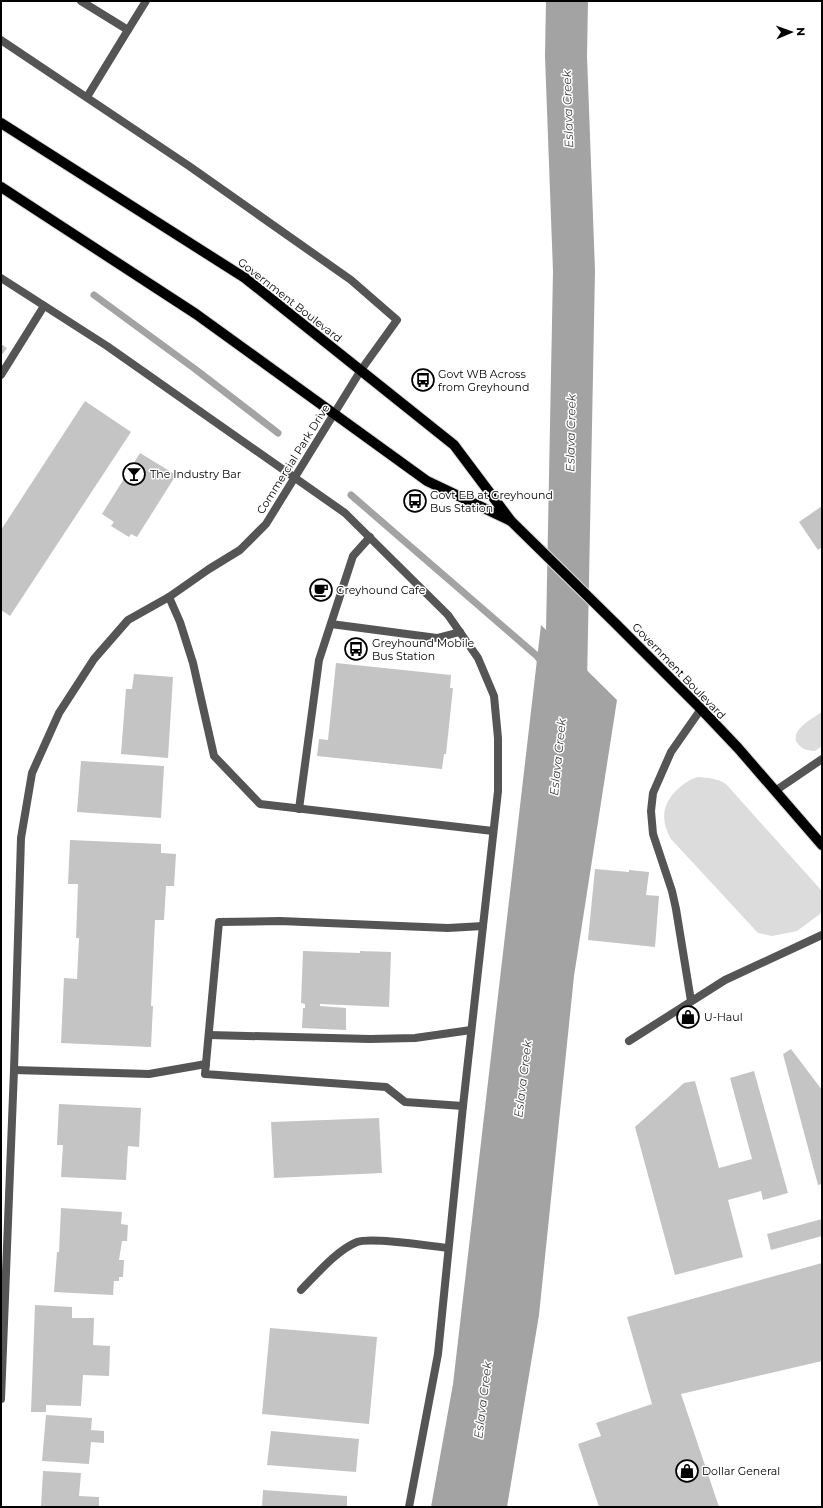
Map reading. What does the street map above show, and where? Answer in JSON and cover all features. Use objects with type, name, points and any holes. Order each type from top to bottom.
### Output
[{"type":"main road","name":"Government Boulevard","points":[[1,123],[245,278],[454,445],[511,521],[701,709],[738,748],[822,845]]},
{"type":"main road","name":"Government Boulevard","points":[[1,187],[196,314],[427,481],[511,521]]},
{"type":"street","points":[[81,1],[128,30]]},
{"type":"street","points":[[1,40],[87,97],[146,1]]},
{"type":"street","name":"Commercial Park Drive","points":[[1,1399],[14,1070],[21,838],[32,773],[59,713],[94,659],[128,620],[169,598],[209,568],[240,550],[266,524],[361,370],[397,320],[351,280],[189,166],[87,97]]},
{"type":"street","points":[[1,278],[107,346],[345,513],[448,615],[478,658],[494,696],[498,738],[498,791],[471,1030],[438,1354],[409,1507]]},
{"type":"street","points":[[1,375],[44,306]]},
{"type":"street","points":[[299,809],[319,660],[353,556],[370,537]]},
{"type":"street","points":[[169,598],[180,622],[193,663],[214,756],[260,804],[493,831]]},
{"type":"street","points":[[331,624],[437,638],[460,632]]},
{"type":"street","points":[[691,1001],[676,909],[672,891],[653,834],[651,811],[654,793],[671,752],[701,709]]},
{"type":"street","points":[[775,791],[822,759]]},
{"type":"street","points":[[463,1106],[405,1102],[386,1087],[205,1074],[218,922],[280,921],[448,928],[483,926]]},
{"type":"street","points":[[629,1041],[725,980],[822,935]]},
{"type":"street","points":[[209,1034],[415,1038],[471,1030]]},
{"type":"street","points":[[14,1070],[149,1074],[206,1064]]},
{"type":"street","points":[[301,1290],[335,1256],[356,1242],[366,1240],[420,1244],[448,1248]]},
{"type":"shaded area","points":[[822,712],[822,746],[815,751],[803,748],[798,744],[796,734],[803,725]]},
{"type":"shaded area","points":[[698,777],[716,779],[726,784],[821,890],[822,910],[820,914],[797,931],[772,936],[758,933],[671,839],[665,825],[664,812],[666,806],[673,794],[679,788],[688,781]]},
{"type":"water","points":[[541,625],[617,700],[574,976],[539,1315],[507,1507],[431,1507],[453,1384]]},
{"type":"building","points":[[1,344],[7,348],[1,356]]},
{"type":"building","points":[[85,401],[131,432],[10,616],[1,610],[1,530]]},
{"type":"building","points":[[140,453],[176,475],[137,537],[131,534],[129,537],[111,526],[114,522],[102,514]]},
{"type":"building","points":[[822,506],[822,547],[818,550],[799,522]]},
{"type":"building","points":[[336,663],[451,675],[450,688],[453,688],[446,754],[444,754],[442,769],[317,756],[319,739],[328,740]]},
{"type":"building","points":[[134,674],[173,677],[168,758],[121,754],[126,689],[132,689]]},
{"type":"building","points":[[81,761],[164,766],[161,818],[77,812]]},
{"type":"building","points":[[70,840],[161,844],[161,853],[176,854],[174,886],[166,886],[164,920],[155,920],[151,1006],[153,1006],[151,1047],[61,1043],[64,978],[77,979],[79,938],[76,938],[78,884],[68,884]]},
{"type":"building","points":[[595,869],[649,872],[646,895],[659,896],[655,947],[588,940]]},
{"type":"building","points":[[303,951],[360,953],[360,951],[391,952],[389,1007],[320,1004],[320,1006],[346,1008],[346,1030],[302,1028],[303,1008],[305,1008],[305,1004],[301,1003]]},
{"type":"building","points":[[791,1049],[822,1090],[822,1184],[818,1185],[783,1054]]},
{"type":"building","points":[[754,1071],[788,1193],[763,1200],[761,1191],[728,1200],[743,1257],[675,1275],[635,1127],[684,1083],[695,1081],[719,1168],[752,1159],[730,1078]]},
{"type":"building","points":[[59,1104],[141,1108],[139,1147],[128,1146],[126,1180],[61,1177],[63,1145],[57,1145]]},
{"type":"building","points":[[379,1118],[382,1173],[274,1178],[271,1122]]},
{"type":"building","points":[[61,1208],[122,1212],[121,1224],[128,1225],[127,1241],[122,1241],[119,1260],[124,1260],[123,1277],[119,1277],[119,1281],[114,1281],[113,1295],[54,1292],[57,1252],[59,1252]]},
{"type":"building","points":[[822,1219],[822,1236],[771,1250],[767,1234]]},
{"type":"building","points":[[822,1263],[822,1361],[681,1394],[719,1507],[599,1507],[578,1444],[601,1436],[596,1423],[652,1404],[627,1317]]},
{"type":"building","points":[[35,1305],[72,1307],[72,1318],[94,1318],[93,1345],[110,1346],[109,1376],[83,1375],[81,1406],[46,1405],[46,1412],[31,1412]]},
{"type":"building","points":[[270,1328],[377,1337],[369,1424],[262,1414]]},
{"type":"building","points":[[46,1415],[92,1418],[91,1430],[104,1431],[104,1443],[91,1442],[89,1464],[42,1461]]},
{"type":"building","points":[[271,1431],[359,1439],[356,1472],[267,1465]]},
{"type":"building","points":[[43,1471],[81,1473],[79,1496],[99,1497],[99,1507],[41,1507]]},
{"type":"building","points":[[263,1490],[347,1496],[347,1507],[262,1507]]},
{"type":"waterway","name":"Eslava Creek","points":[[563,708],[566,683],[574,271],[566,56],[567,1]]},
{"type":"waterway","points":[[94,295],[195,369],[278,433]]},
{"type":"waterway","points":[[351,495],[537,656],[542,663]]},
{"type":"place","name":"Govt WB Across from Greyhound","points":[[423,380]]},
{"type":"place","name":"The Industry Bar","points":[[134,474]]},
{"type":"place","name":"Govt EB at Greyhound Bus Station","points":[[415,501]]},
{"type":"place","name":"Greyhound Cafe","points":[[321,590]]},
{"type":"place","name":"Greyhound Mobile Bus Station","points":[[356,649]]},
{"type":"place","name":"U-Haul","points":[[688,1017]]},
{"type":"place","name":"Dollar General","points":[[687,1471]]}]
